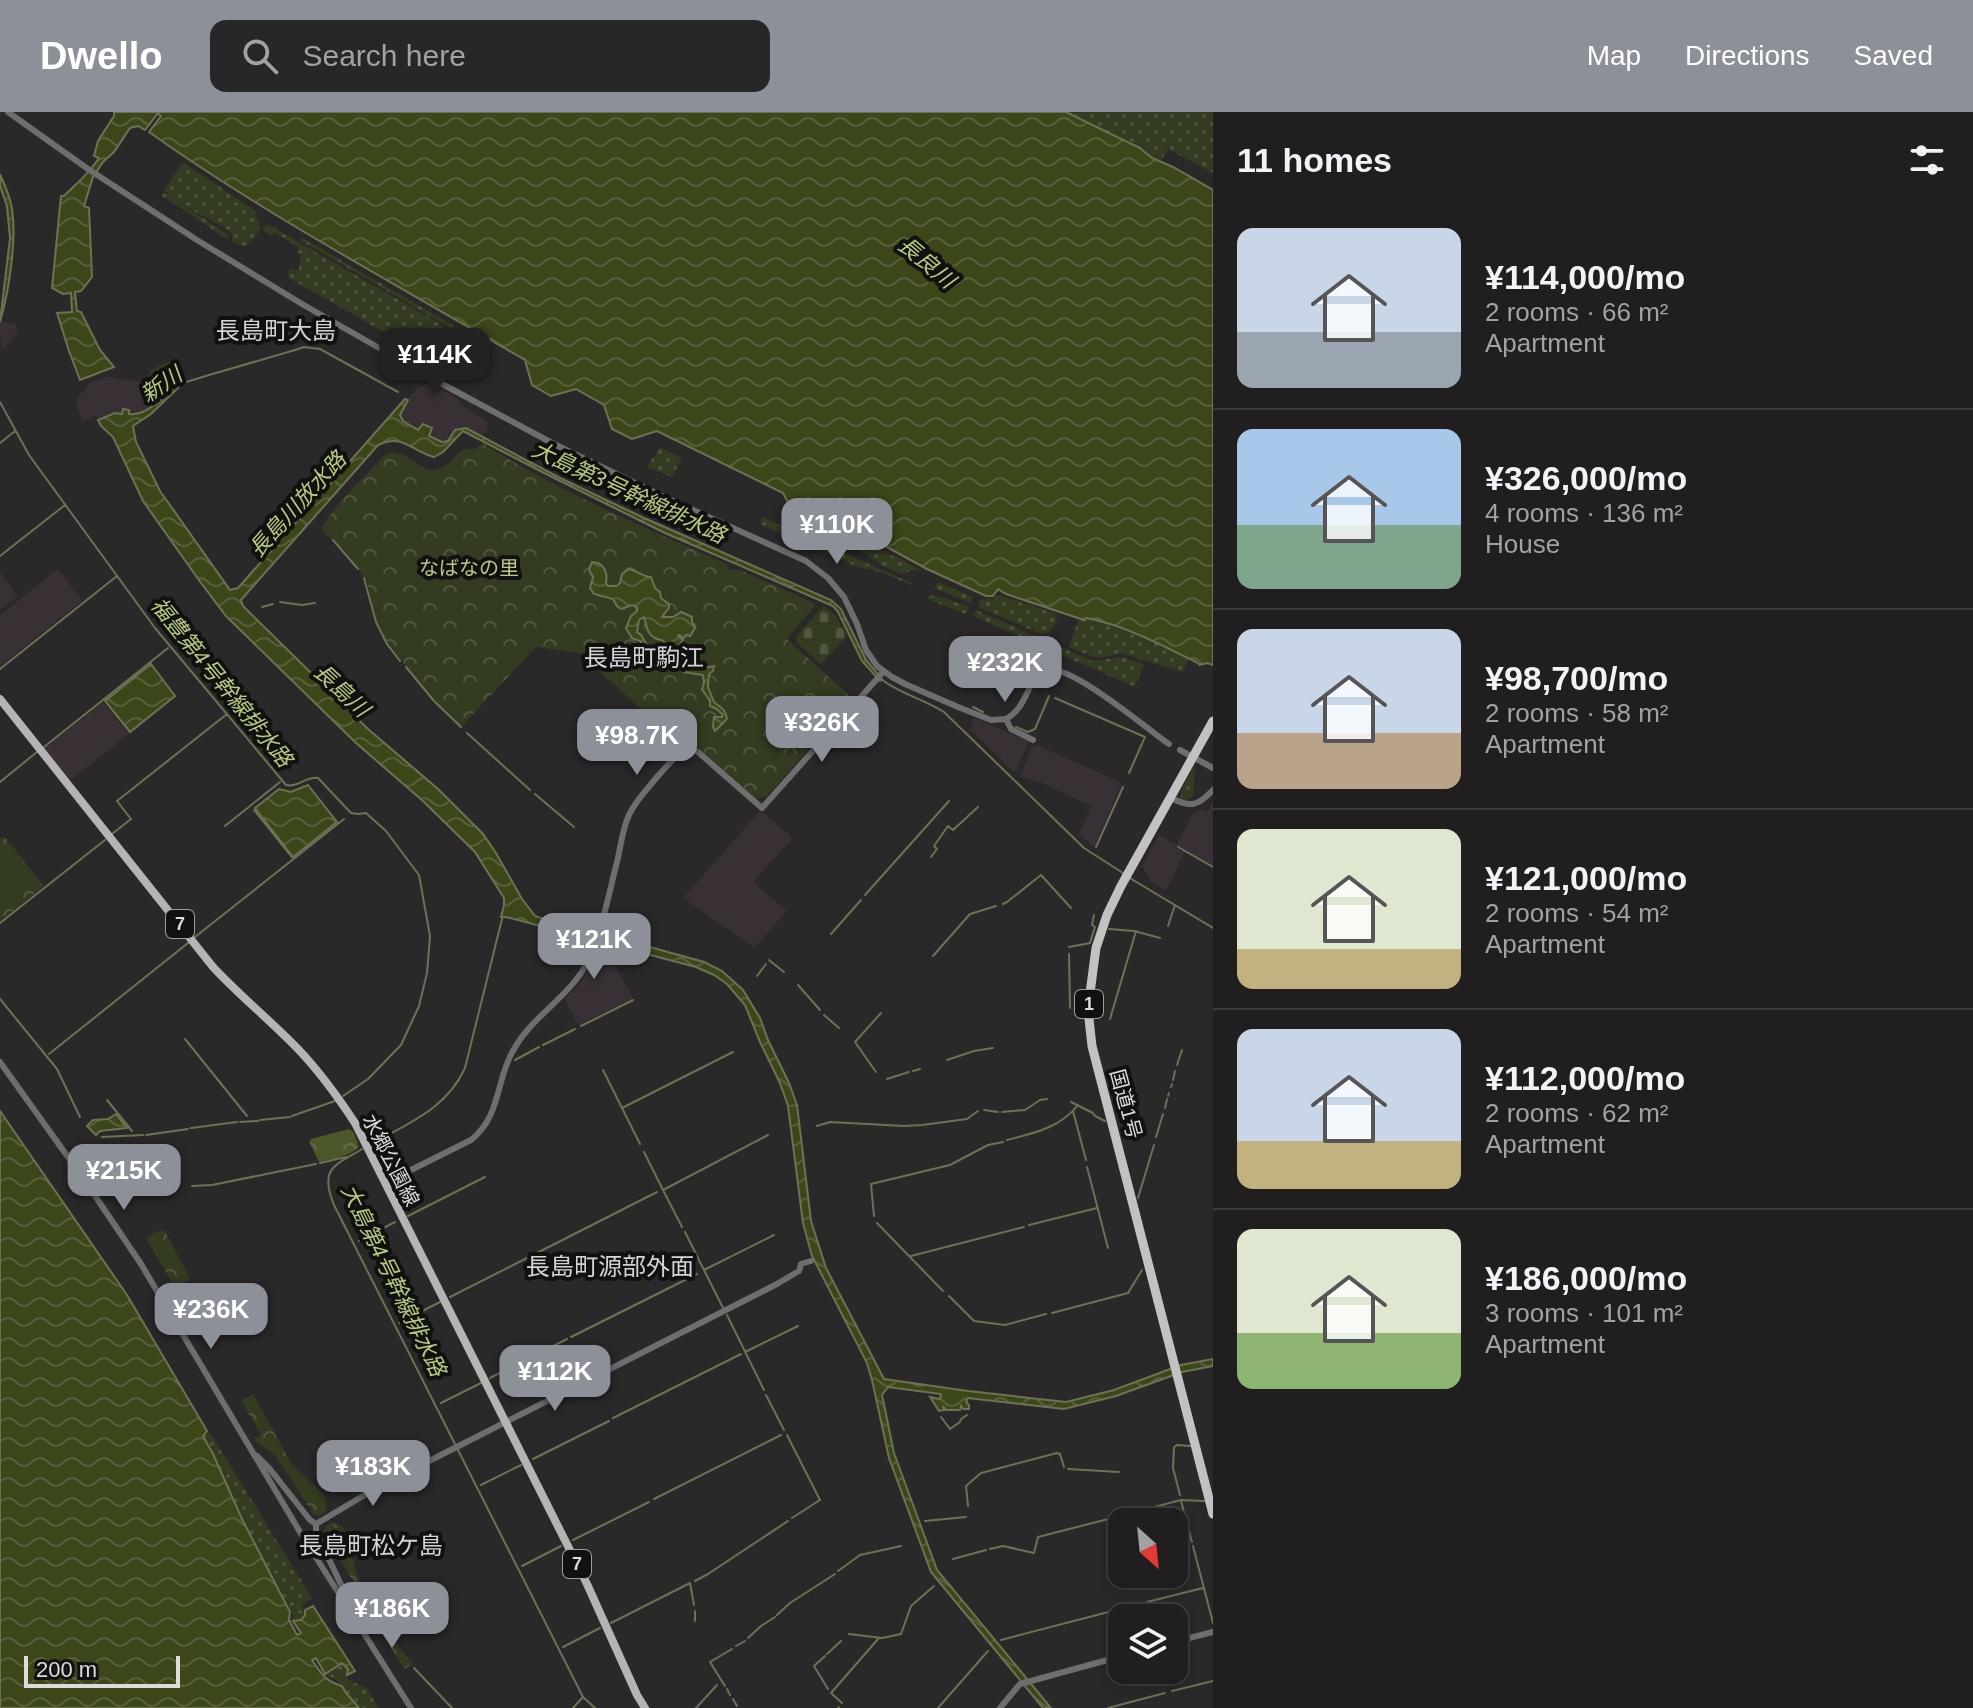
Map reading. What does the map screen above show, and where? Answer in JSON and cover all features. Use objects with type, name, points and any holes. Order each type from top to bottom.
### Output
[{"type":"highway","name":"国道1号","points":[[1213,721],[1107,915],[1096,948],[1089,1019],[1091,1040],[1213,1514]]},
{"type":"main road","name":"水郷公園線","points":[[0,699],[213,967],[298,1049],[337,1095],[368,1146],[587,1584],[645,1708]]},
{"type":"street","points":[[8,112],[88,169],[234,263],[444,385],[554,444],[806,561],[828,578],[844,597],[880,675],[991,720],[1006,719],[1018,711],[1039,673],[1054,669],[1077,679],[1121,707],[1169,744]]},
{"type":"street","points":[[385,1183],[479,1134],[492,1113],[507,1062],[523,1034],[576,980],[589,959],[630,812],[677,755],[690,749],[698,752],[762,808],[880,675]]},
{"type":"street","points":[[1006,719],[1011,729],[1033,740]]},
{"type":"street","points":[[1180,750],[1213,768]]},
{"type":"street","points":[[1171,798],[1191,805],[1213,790]]},
{"type":"street","points":[[0,1062],[141,1264],[253,1454],[411,1708]]},
{"type":"street","points":[[316,1524],[378,1487],[777,1284],[799,1271],[801,1264],[811,1261]]},
{"type":"street","points":[[253,1454],[269,1468],[316,1524]]},
{"type":"street","points":[[316,1524],[316,1532],[346,1595],[347,1607]]},
{"type":"street","points":[[1188,1638],[1213,1632]]},
{"type":"street","points":[[1000,1708],[1022,1684],[1108,1660]]},
{"type":"shaded area","points":[[0,321],[15,324],[18,330],[4,350],[0,339]]},
{"type":"shaded area","points":[[107,377],[143,382],[153,406],[139,415],[123,410],[122,414],[115,413],[98,419],[96,415],[83,421],[76,405],[78,396],[87,389],[88,383]]},
{"type":"shaded area","points":[[430,383],[486,420],[488,428],[482,436],[461,427],[442,443],[429,436],[432,429],[418,430],[403,421],[400,415],[408,400],[418,387]]},
{"type":"shaded area","points":[[58,569],[82,601],[0,666],[0,615]]},
{"type":"shaded area","points":[[0,572],[18,596],[0,610]]},
{"type":"shaded area","points":[[103,702],[129,734],[68,779],[44,749]]},
{"type":"shaded area","points":[[974,718],[1028,741],[1016,771],[970,729]]},
{"type":"shaded area","points":[[1037,745],[1122,783],[1094,847],[1079,834],[1091,806],[1040,782],[1020,777],[1032,747]]},
{"type":"shaded area","points":[[1213,801],[1213,865],[1176,845],[1184,853],[1166,891],[1151,882],[1142,866],[1159,835],[1177,845],[1192,815],[1202,809],[1207,812]]},
{"type":"shaded area","points":[[759,812],[793,838],[753,882],[787,911],[757,945],[752,946],[683,898]]},
{"type":"shaded area","points":[[593,961],[616,966],[633,998],[578,1025],[565,999],[582,981]]},
{"type":"green space","points":[[1066,112],[1213,112],[1213,173],[1168,149],[1160,162],[1140,148]]},
{"type":"green space","points":[[183,162],[257,212],[255,216],[260,221],[259,229],[251,242],[244,246],[232,242],[232,234],[228,230],[178,202],[229,235],[227,239],[161,195],[164,192],[178,201],[164,190]]},
{"type":"green space","points":[[265,225],[444,326],[447,346],[455,354],[454,362],[458,364],[454,370],[287,277],[290,269],[299,269],[301,255],[298,247],[274,232],[272,236],[263,230]]},
{"type":"green space","points":[[301,237],[468,334],[458,351],[450,345],[447,326],[300,240]]},
{"type":"green space","points":[[170,361],[179,381],[156,401],[150,387],[149,373]]},
{"type":"green space","name":"なばなの里","points":[[482,443],[572,493],[727,564],[728,569],[740,570],[814,603],[815,606],[787,639],[848,694],[851,701],[766,797],[755,798],[691,741],[680,744],[579,653],[536,647],[461,727],[434,700],[388,644],[376,622],[367,582],[322,527],[344,498],[385,455],[400,454],[424,468],[438,469],[463,449],[476,449]]},
{"type":"green space","points":[[660,447],[682,458],[672,477],[647,467]]},
{"type":"green space","points":[[762,517],[912,585],[871,569],[860,568],[760,524]]},
{"type":"green space","points":[[814,517],[923,572],[913,570],[901,574],[879,564]]},
{"type":"green space","points":[[938,582],[973,597],[970,603],[934,588]]},
{"type":"green space","points":[[929,595],[969,607],[966,614],[927,599]]},
{"type":"green space","points":[[999,595],[1058,614],[1053,628],[1041,634],[978,605],[981,599],[986,601]]},
{"type":"green space","points":[[824,605],[836,616],[847,636],[821,664],[796,642],[796,637]]},
{"type":"green space","points":[[976,610],[1093,661],[1122,657],[1144,664],[1135,687],[973,616]]},
{"type":"green space","points":[[1079,618],[1143,636],[1188,658],[1183,672],[1120,653],[1094,657],[1069,647]]},
{"type":"green space","points":[[1195,765],[1193,797],[1185,800],[1181,798],[1181,790]]},
{"type":"green space","points":[[5,837],[44,886],[0,921],[0,838]]},
{"type":"green space","points":[[0,852],[25,884],[0,905]]},
{"type":"green space","points":[[349,1129],[354,1133],[359,1147],[346,1155],[319,1162],[309,1141]]},
{"type":"green space","points":[[157,1231],[165,1231],[190,1279],[175,1287],[146,1239]]},
{"type":"green space","points":[[253,1394],[292,1465],[327,1501],[326,1512],[320,1516],[314,1515],[274,1454],[257,1443],[255,1439],[261,1435],[241,1400]]},
{"type":"green space","points":[[207,1431],[312,1598],[302,1604],[305,1615],[301,1620],[293,1621],[292,1613],[242,1519],[203,1435]]},
{"type":"green space","points":[[332,1523],[343,1527],[363,1586],[390,1633],[413,1664],[404,1669],[370,1615],[364,1619],[360,1594],[324,1531]]},
{"type":"green space","points":[[343,1663],[348,1669],[347,1679],[366,1688],[379,1708],[359,1708],[341,1683],[325,1674]]},
{"type":"water","name":"長良川","points":[[114,112],[1066,112],[1140,148],[1152,158],[1213,190],[1213,665],[1200,665],[1115,625],[1084,620],[998,589],[993,596],[986,596],[927,569],[819,510],[813,510],[808,517],[791,508],[783,493],[657,431],[632,439],[612,429],[604,405],[576,389],[551,396],[532,385],[525,360],[482,335],[467,361],[460,369],[457,368],[475,331],[310,235],[188,159],[149,132],[161,116],[158,113],[145,130],[138,126],[130,128],[93,177],[84,206],[89,208],[92,277],[81,291],[75,292],[77,311],[81,312],[100,350],[114,367],[80,380],[57,313],[72,312],[71,293],[63,294],[52,288],[61,196],[82,179],[99,158],[94,156],[98,141]]},
{"type":"water","points":[[0,174],[10,200],[14,231],[0,322],[10,238]]},
{"type":"water","points":[[175,386],[178,388],[151,414],[133,426],[136,442],[160,491],[230,590],[238,588],[405,399],[408,400],[400,415],[403,421],[418,430],[423,424],[432,428],[429,436],[442,442],[448,441],[455,430],[466,428],[560,478],[831,600],[841,609],[866,660],[882,679],[880,681],[862,661],[833,606],[665,533],[463,431],[434,457],[401,442],[378,445],[241,600],[243,606],[368,729],[438,789],[483,834],[535,916],[704,962],[722,971],[743,990],[760,1018],[797,1105],[811,1221],[826,1268],[884,1379],[1066,1402],[1114,1390],[1181,1365],[1213,1359],[1213,1366],[1182,1372],[1116,1396],[1064,1409],[968,1398],[969,1409],[961,1406],[960,1410],[946,1410],[943,1406],[944,1410],[939,1411],[930,1397],[940,1399],[941,1394],[888,1387],[882,1395],[894,1453],[937,1570],[1051,1708],[1043,1708],[931,1572],[889,1458],[867,1363],[812,1256],[803,1223],[788,1106],[745,1005],[727,984],[696,967],[501,917],[504,898],[475,852],[355,742],[226,616],[143,501],[113,437],[98,420],[115,413],[122,414],[123,409],[129,410],[129,414],[143,412]]},
{"type":"water","points":[[592,562],[604,569],[608,586],[617,586],[622,574],[629,569],[651,577],[661,598],[669,604],[662,617],[673,617],[681,612],[692,617],[695,628],[690,636],[678,636],[683,640],[680,644],[684,646],[680,651],[651,635],[644,617],[639,620],[637,632],[653,655],[667,663],[676,660],[684,667],[694,669],[714,666],[709,674],[708,687],[714,702],[724,710],[727,719],[715,731],[714,717],[723,715],[710,706],[702,689],[703,675],[666,666],[649,653],[640,641],[632,638],[626,628],[637,607],[632,605],[621,609],[613,599],[594,594],[590,588]]},
{"type":"water","points":[[151,664],[175,696],[130,732],[105,701]]},
{"type":"water","points":[[308,785],[337,822],[293,857],[255,808],[279,789],[291,792]]},
{"type":"water","points":[[0,1111],[127,1295],[207,1431],[203,1436],[290,1612],[289,1620],[297,1635],[301,1633],[293,1621],[301,1620],[305,1610],[313,1606],[355,1671],[347,1675],[348,1669],[342,1663],[325,1674],[316,1658],[312,1660],[325,1677],[342,1686],[359,1708],[0,1708]]},
{"type":"water","points":[[116,1114],[127,1128],[100,1131],[96,1135],[87,1126],[93,1120],[108,1119]]},
{"type":"waterway","name":"新川","points":[[176,387],[304,347],[320,349],[398,392]]},
{"type":"waterway","name":"福豊第4号幹線排水路","points":[[0,402],[29,455],[155,628],[286,785],[318,778],[351,813],[366,813],[386,831],[419,875],[430,936],[427,973],[419,1006],[401,1045],[368,1079],[343,1096]]},
{"type":"waterway","points":[[0,443],[15,431]]},
{"type":"waterway","points":[[0,556],[65,505]]},
{"type":"waterway","points":[[333,540],[358,569]]},
{"type":"waterway","points":[[0,669],[117,576]]},
{"type":"waterway","points":[[364,578],[376,622],[400,661]]},
{"type":"waterway","points":[[280,602],[315,603]]},
{"type":"waterway","points":[[262,607],[273,604]]},
{"type":"waterway","points":[[44,747],[168,648]]},
{"type":"waterway","points":[[406,667],[461,727]]},
{"type":"waterway","name":"大島第3号幹線排水路","points":[[881,679],[944,712],[1084,848],[1123,873]]},
{"type":"waterway","points":[[1016,727],[1028,732],[1035,729],[1049,696]]},
{"type":"waterway","points":[[1055,698],[1145,737],[1129,773]]},
{"type":"waterway","points":[[973,707],[983,712]]},
{"type":"waterway","points":[[112,834],[131,819],[117,801],[227,714]]},
{"type":"waterway","points":[[467,733],[530,790]]},
{"type":"waterway","points":[[0,782],[37,752]]},
{"type":"waterway","points":[[225,826],[280,782]]},
{"type":"waterway","points":[[1096,847],[1123,787]]},
{"type":"waterway","points":[[535,794],[574,827]]},
{"type":"waterway","points":[[865,895],[949,801]]},
{"type":"waterway","points":[[931,857],[937,849],[934,846],[948,826],[953,830],[978,807]]},
{"type":"waterway","points":[[254,810],[292,857]]},
{"type":"waterway","points":[[195,937],[344,819]]},
{"type":"waterway","points":[[0,923],[105,840]]},
{"type":"waterway","points":[[1178,847],[1213,867]]},
{"type":"waterway","points":[[1003,904],[1041,875],[1071,908]]},
{"type":"waterway","name":"大島第3号幹線排水路","points":[[1128,877],[1213,928]]},
{"type":"waterway","points":[[831,934],[861,900]]},
{"type":"waterway","points":[[1168,926],[1175,905]]},
{"type":"waterway","points":[[933,956],[970,914],[996,906]]},
{"type":"waterway","points":[[1094,915],[1092,925],[1095,927]]},
{"type":"waterway","name":"大島第4号幹線排水路","points":[[368,1146],[424,1114],[457,1083],[465,1068],[502,919]]},
{"type":"waterway","points":[[1069,947],[1090,943],[1095,927]]},
{"type":"waterway","points":[[1109,929],[1160,938]]},
{"type":"waterway","points":[[1110,1019],[1136,931]]},
{"type":"waterway","points":[[49,1054],[188,943]]},
{"type":"waterway","points":[[1069,954],[1070,1008]]},
{"type":"waterway","points":[[769,960],[784,972]]},
{"type":"waterway","points":[[757,976],[766,964]]},
{"type":"waterway","points":[[798,985],[820,1010]]},
{"type":"waterway","points":[[0,999],[57,1069],[80,1117]]},
{"type":"waterway","points":[[581,1026],[633,1000]]},
{"type":"waterway","points":[[876,1072],[855,1042],[881,1013]]},
{"type":"waterway","points":[[824,1015],[839,1028]]},
{"type":"waterway","points":[[543,1045],[575,1029]]},
{"type":"waterway","points":[[185,1039],[247,1116]]},
{"type":"waterway","points":[[515,1060],[539,1047]]},
{"type":"waterway","points":[[947,1060],[993,1048]]},
{"type":"waterway","points":[[1177,1065],[1182,1050]]},
{"type":"waterway","points":[[622,1108],[733,1052]]},
{"type":"waterway","points":[[913,1071],[920,1069]]},
{"type":"waterway","points":[[603,1070],[640,1144]]},
{"type":"waterway","points":[[1173,1080],[1175,1071]]},
{"type":"waterway","points":[[887,1079],[909,1072]]},
{"type":"waterway","points":[[1002,1112],[1025,1110],[1047,1099]]},
{"type":"waterway","points":[[1165,1108],[1167,1099]]},
{"type":"waterway","points":[[107,1100],[132,1131]]},
{"type":"waterway","points":[[292,1116],[335,1101]]},
{"type":"waterway","points":[[1071,1102],[1105,1121]]},
{"type":"waterway","points":[[1007,1140],[1055,1124],[1078,1105]]},
{"type":"waterway","points":[[984,1110],[998,1112]]},
{"type":"waterway","points":[[817,1126],[830,1122],[922,1125],[967,1119],[978,1111]]},
{"type":"waterway","points":[[1073,1111],[1086,1160]]},
{"type":"waterway","points":[[1156,1137],[1163,1114]]},
{"type":"waterway","points":[[260,1120],[290,1117]]},
{"type":"waterway","points":[[240,1122],[258,1121]]},
{"type":"waterway","points":[[191,1128],[237,1122]]},
{"type":"waterway","points":[[146,1135],[188,1129]]},
{"type":"waterway","points":[[102,1137],[143,1135]]},
{"type":"waterway","points":[[682,1227],[663,1190],[768,1135]]},
{"type":"waterway","points":[[874,1216],[871,1184],[950,1165],[988,1145],[1003,1142]]},
{"type":"waterway","points":[[1138,1198],[1154,1145]]},
{"type":"waterway","name":"大島第4号幹線排水路","points":[[362,1149],[332,1170],[328,1183],[334,1205],[583,1697],[595,1708]]},
{"type":"waterway","points":[[644,1152],[663,1190]]},
{"type":"waterway","points":[[320,1163],[346,1157]]},
{"type":"waterway","points":[[192,1186],[212,1185],[316,1164]]},
{"type":"waterway","points":[[1087,1167],[1108,1248]]},
{"type":"waterway","points":[[408,1216],[485,1177]]},
{"type":"waterway","points":[[531,1256],[657,1192]]},
{"type":"waterway","points":[[1029,1225],[1097,1208]]},
{"type":"waterway","points":[[359,1241],[395,1222]]},
{"type":"waterway","points":[[877,1223],[943,1291]]},
{"type":"waterway","points":[[911,1256],[1024,1227]]},
{"type":"waterway","points":[[685,1232],[723,1308]]},
{"type":"waterway","points":[[704,1270],[774,1235]]},
{"type":"waterway","points":[[450,1297],[527,1258]]},
{"type":"waterway","points":[[1052,1313],[1128,1293],[1142,1270]]},
{"type":"waterway","points":[[571,1337],[697,1274]]},
{"type":"waterway","points":[[949,1296],[974,1321],[1005,1325],[1046,1314]]},
{"type":"waterway","points":[[399,1323],[440,1302]]},
{"type":"waterway","points":[[727,1315],[764,1390]]},
{"type":"waterway","points":[[745,1352],[798,1326]]},
{"type":"waterway","points":[[490,1378],[567,1339]]},
{"type":"waterway","points":[[613,1418],[741,1354]]},
{"type":"waterway","points":[[441,1403],[481,1383]]},
{"type":"waterway","points":[[766,1395],[784,1430]]},
{"type":"waterway","points":[[941,1417],[950,1429],[967,1415]]},
{"type":"waterway","points":[[533,1459],[609,1421]]},
{"type":"waterway","points":[[654,1499],[781,1435]]},
{"type":"waterway","points":[[787,1435],[820,1500],[792,1518]]},
{"type":"waterway","points":[[1180,1495],[1173,1468],[1174,1447],[1190,1446]]},
{"type":"waterway","points":[[968,1506],[966,1486],[981,1473],[1057,1453],[1064,1467]]},
{"type":"waterway","points":[[481,1485],[521,1465]]},
{"type":"waterway","points":[[1068,1469],[1119,1472]]},
{"type":"waterway","points":[[1151,1508],[1181,1500],[1204,1501]]},
{"type":"waterway","points":[[1181,1501],[1192,1542]]},
{"type":"waterway","points":[[573,1540],[649,1502]]},
{"type":"waterway","points":[[925,1521],[966,1517]]},
{"type":"waterway","points":[[990,1549],[1003,1546],[1034,1553],[1038,1537],[1108,1519]]},
{"type":"waterway","points":[[695,1581],[788,1521]]},
{"type":"waterway","points":[[522,1566],[561,1546]]},
{"type":"waterway","points":[[838,1571],[860,1555],[901,1546]]},
{"type":"waterway","points":[[1193,1546],[1213,1623]]},
{"type":"waterway","points":[[953,1559],[986,1550]]},
{"type":"waterway","points":[[777,1615],[835,1574]]},
{"type":"waterway","points":[[611,1623],[690,1583],[694,1605]]},
{"type":"waterway","points":[[849,1634],[882,1638],[901,1634],[911,1606],[934,1586]]},
{"type":"waterway","points":[[1147,1602],[1203,1588]]},
{"type":"waterway","points":[[1001,1640],[1143,1603]]},
{"type":"waterway","points":[[695,1611],[695,1621]]},
{"type":"waterway","points":[[748,1638],[775,1617]]},
{"type":"waterway","points":[[563,1647],[600,1628]]},
{"type":"waterway","points":[[842,1703],[831,1693],[878,1639]]},
{"type":"waterway","points":[[736,1646],[745,1641]]},
{"type":"waterway","points":[[827,1654],[841,1641]]},
{"type":"waterway","points":[[725,1686],[710,1662],[732,1649]]},
{"type":"waterway","points":[[938,1708],[988,1651]]},
{"type":"waterway","points":[[825,1656],[814,1666],[828,1689]]},
{"type":"waterway","points":[[414,1668],[452,1708]]},
{"type":"waterway","points":[[1172,1691],[1213,1681]]},
{"type":"waterway","points":[[696,1708],[717,1685]]},
{"type":"waterway","points":[[727,1689],[730,1695]]},
{"type":"waterway","points":[[1108,1708],[1165,1693]]},
{"type":"waterway","points":[[573,1708],[583,1697]]},
{"type":"waterway","points":[[733,1699],[737,1706]]},
{"type":"district","name":"長島町大島","points":[[276,331]]},
{"type":"district","name":"長島町駒江","points":[[644,658]]},
{"type":"district","name":"長島町源部外面","points":[[610,1267]]},
{"type":"district","name":"長島町松ケ島","points":[[371,1546]]},
{"type":"water label","name":"長島川放水路","points":[[297,504]]},
{"type":"water label","name":"長島川","points":[[342,690]]}]
